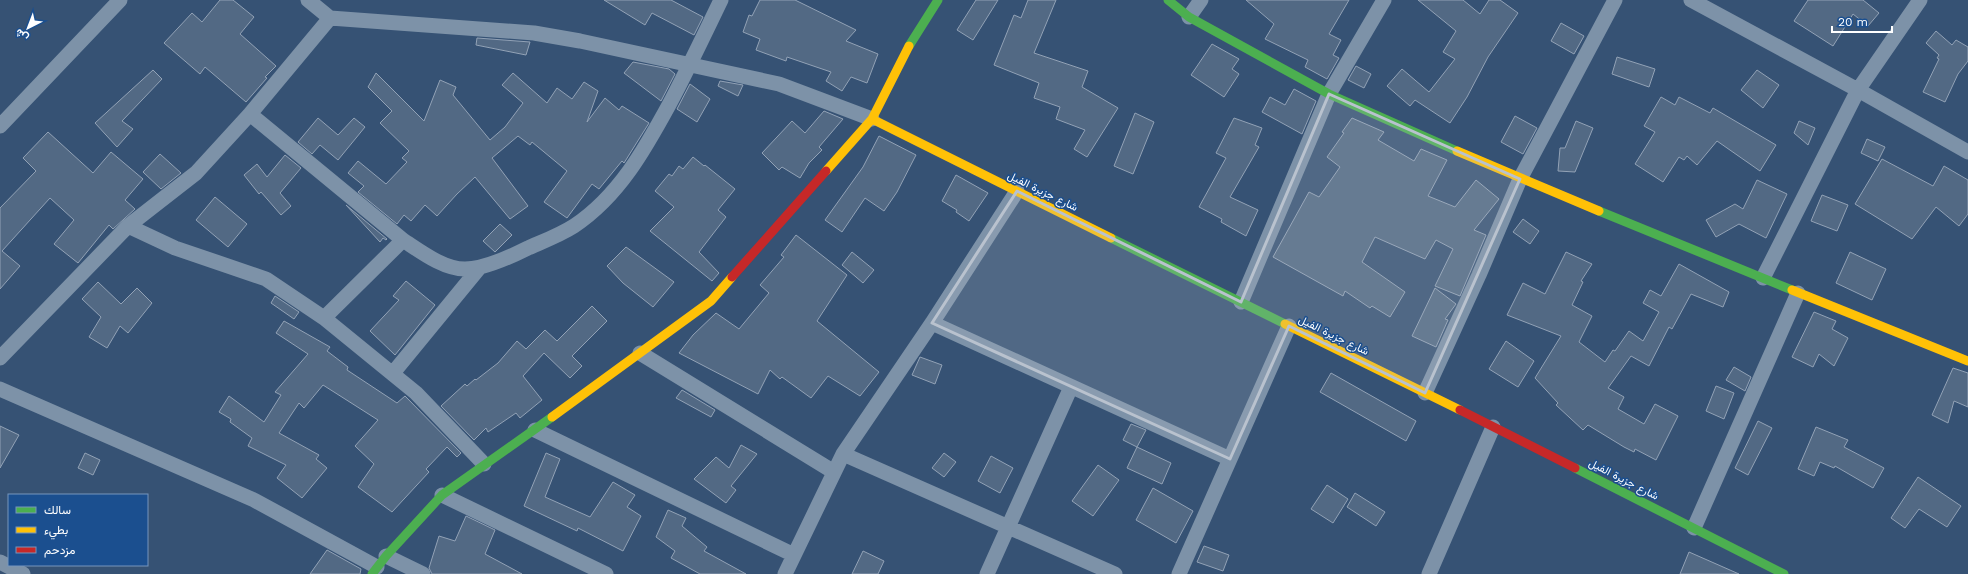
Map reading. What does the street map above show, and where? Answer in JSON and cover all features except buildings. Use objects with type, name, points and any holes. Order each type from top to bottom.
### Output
[{"type":"street","points":[[0,126],[120,0]]},
{"type":"street","points":[[308,0],[330,18],[534,33],[691,64],[779,84],[872,119]]},
{"type":"street","points":[[250,114],[403,240],[423,253],[448,265],[465,269],[480,267],[517,254],[575,226],[597,207],[631,170],[651,138],[691,64],[721,0]]},
{"type":"street","points":[[378,566],[442,495],[484,464],[535,430],[711,301],[872,119],[893,75],[917,32],[938,0]]},
{"type":"street","points":[[1168,0],[1189,18],[1329,94],[1520,179],[1968,361]]},
{"type":"street","points":[[1189,18],[1201,0]]},
{"type":"street","points":[[1241,302],[1329,94],[1384,0]]},
{"type":"street","points":[[1425,393],[1479,276],[1520,179],[1615,0]]},
{"type":"street","points":[[1691,0],[1858,90],[1968,152]]},
{"type":"street","points":[[1763,278],[1858,90],[1920,0]]},
{"type":"street","points":[[0,358],[128,226],[196,173],[250,114],[330,18]]},
{"type":"street","name":"شارع جزيرة الفيل","points":[[872,119],[1425,393],[1784,574]]},
{"type":"street","points":[[785,574],[843,454],[932,324],[1017,191]]},
{"type":"street","points":[[128,226],[175,248],[266,279],[324,318],[393,373],[432,408],[484,464]]},
{"type":"street","points":[[324,318],[403,240]]},
{"type":"street","points":[[393,373],[480,267]]},
{"type":"street","points":[[1694,528],[1798,293]]},
{"type":"street","points":[[932,324],[1230,459]]},
{"type":"street","points":[[1179,574],[1289,326]]},
{"type":"street","points":[[640,353],[834,472]]},
{"type":"street","points":[[986,574],[1071,386]]},
{"type":"street","points":[[0,389],[254,500],[378,566],[423,574]]},
{"type":"street","points":[[1429,574],[1493,427]]},
{"type":"street","points":[[535,430],[794,555]]},
{"type":"street","points":[[843,454],[1009,526],[1114,574]]},
{"type":"street","points":[[442,495],[599,573]]},
{"type":"street","points":[[0,562],[23,574]]},
{"type":"highlighted area","points":[[1329,94],[1520,179],[1425,393],[1289,326],[1230,459],[932,323],[1017,191],[1241,302]]},
{"type":"traffic: fast","points":[[909,46],[938,0]]},
{"type":"traffic: fast","points":[[1168,0],[1189,17],[1329,94],[1457,151]]},
{"type":"traffic: fast","points":[[1599,211],[1792,290]]},
{"type":"traffic: fast","points":[[1111,238],[1285,324]]},
{"type":"traffic: fast","points":[[372,574],[386,556],[442,495],[552,417]]},
{"type":"traffic: fast","points":[[1575,468],[1784,574]]},
{"type":"traffic: slow","points":[[826,171],[872,119],[909,46]]},
{"type":"traffic: slow","points":[[872,119],[1111,238]]},
{"type":"traffic: slow","points":[[1457,151],[1599,211]]},
{"type":"traffic: slow","points":[[552,417],[711,301],[732,277]]},
{"type":"traffic: slow","points":[[1792,290],[1968,361]]},
{"type":"traffic: slow","points":[[1285,324],[1460,410]]},
{"type":"traffic: jam","points":[[732,277],[826,171]]},
{"type":"traffic: jam","points":[[1460,410],[1575,468]]}]
